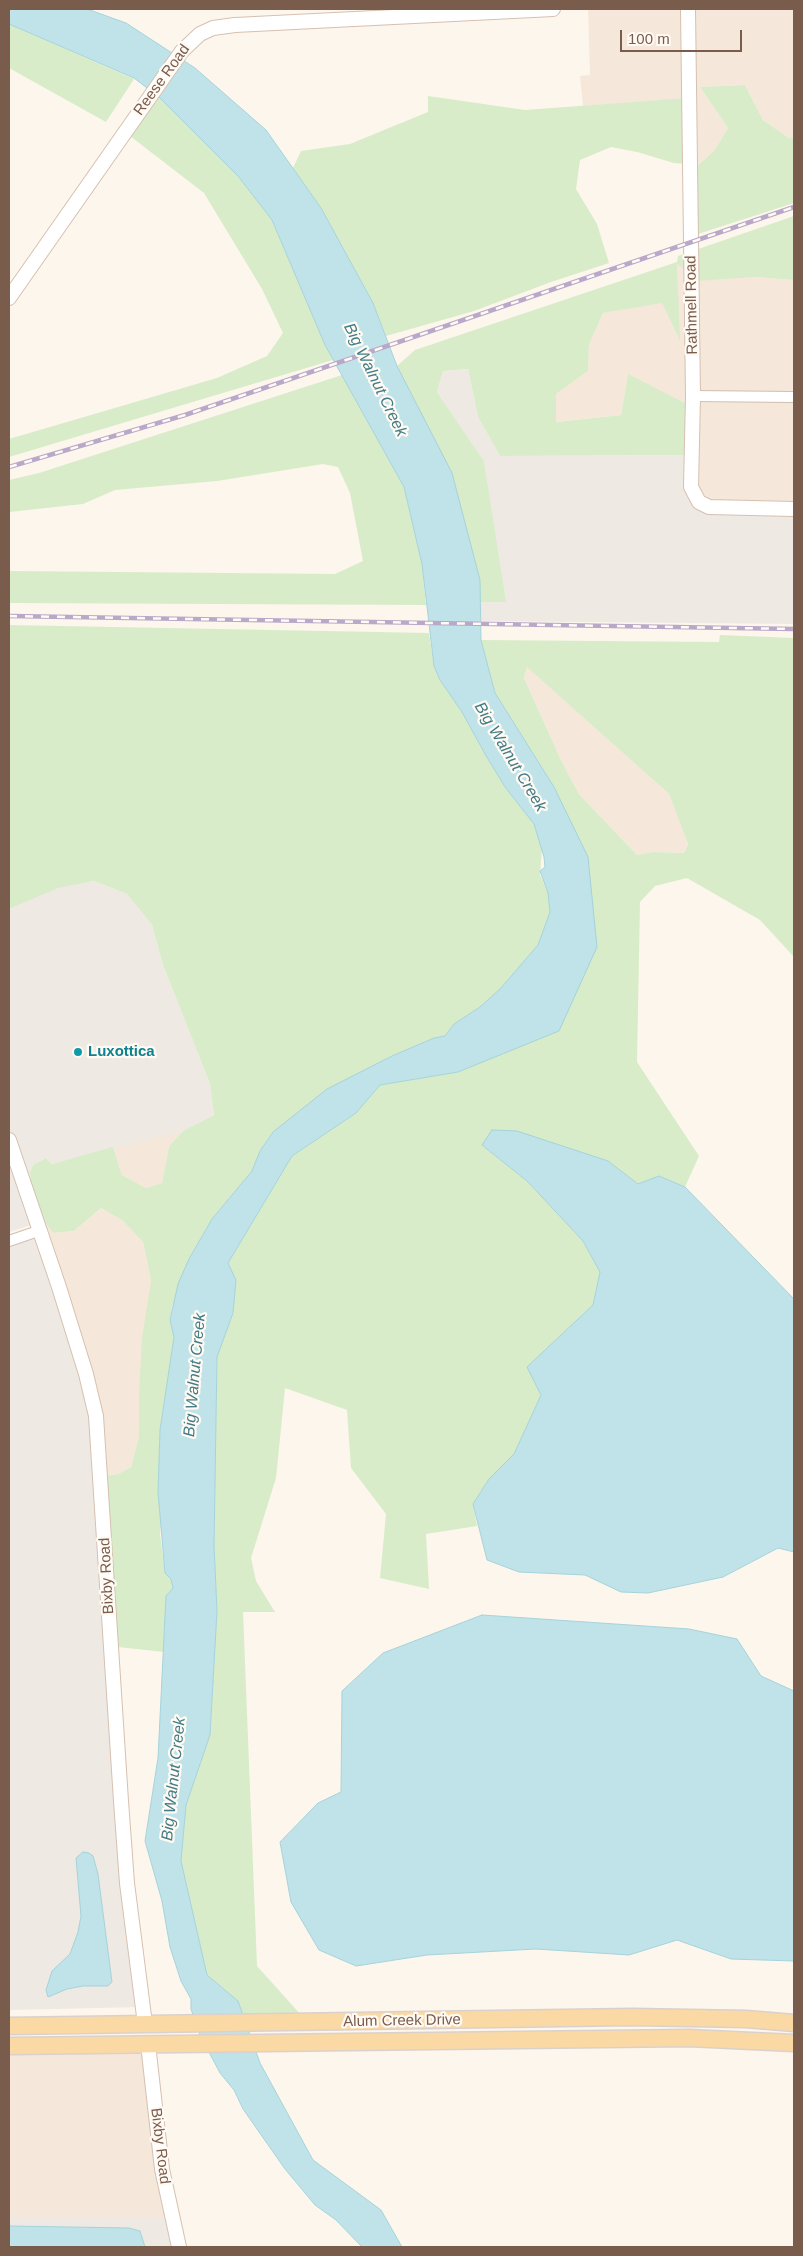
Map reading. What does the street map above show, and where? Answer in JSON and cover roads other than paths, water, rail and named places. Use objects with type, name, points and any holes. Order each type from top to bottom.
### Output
[{"type":"main road","name":"Alum Creek Drive","points":[[9,2026],[633,2017],[746,2019],[794,2022]]},
{"type":"main road","name":"Alum Creek Drive","points":[[9,2046],[680,2038],[794,2043]]},
{"type":"street","name":"Reese Road","points":[[9,298],[147,100],[194,37],[223,26],[553,9]]},
{"type":"street","name":"Rathmell Road","points":[[688,9],[693,396],[690,482],[695,498],[709,507],[794,508]]},
{"type":"street","points":[[693,396],[794,396]]},
{"type":"street","name":"Bixby Road","points":[[9,1140],[41,1230],[86,1374],[96,1416],[127,1883],[145,2024]]},
{"type":"street","points":[[9,1241],[41,1230]]},
{"type":"street","name":"Bixby Road","points":[[148,2044],[162,2169],[179,2247]]},
{"type":"water","name":"Big Walnut Creek","points":[[9,9],[87,9],[126,23],[195,68],[266,130],[321,208],[373,303],[397,366],[452,473],[480,580],[481,640],[495,693],[554,787],[588,857],[597,947],[559,1031],[458,1072],[380,1085],[356,1113],[292,1156],[228,1263],[236,1280],[233,1313],[217,1357],[214,1545],[217,1611],[210,1735],[186,1805],[181,1861],[207,1975],[238,2001],[260,2063],[313,2160],[381,2210],[402,2247],[362,2247],[336,2220],[315,2205],[285,2169],[243,2109],[234,2090],[220,2073],[200,2035],[191,2009],[191,1999],[181,1981],[170,1947],[162,1901],[145,1841],[158,1758],[166,1596],[173,1588],[171,1579],[165,1573],[158,1492],[160,1430],[174,1337],[170,1320],[178,1284],[189,1259],[212,1219],[252,1171],[260,1151],[273,1132],[327,1089],[392,1056],[434,1038],[445,1036],[454,1024],[480,1007],[500,989],[538,945],[550,912],[548,893],[540,871],[545,867],[544,857],[534,824],[505,787],[462,712],[440,680],[434,666],[422,564],[404,487],[325,345],[272,220],[238,176],[159,97],[134,78],[9,24]]},
{"type":"water","points":[[492,1130],[517,1131],[608,1161],[638,1184],[659,1176],[685,1187],[794,1299],[794,1552],[778,1548],[723,1577],[648,1593],[621,1592],[585,1575],[519,1572],[487,1560],[473,1504],[489,1479],[514,1454],[541,1395],[527,1367],[593,1305],[600,1272],[583,1241],[527,1181],[482,1145]]},
{"type":"water","points":[[482,1615],[689,1629],[737,1639],[761,1676],[794,1691],[794,1961],[731,1959],[677,1940],[629,1955],[536,1949],[427,1955],[356,1966],[319,1950],[291,1902],[280,1842],[318,1803],[341,1792],[342,1691],[383,1653]]},
{"type":"water","points":[[83,1852],[93,1856],[98,1874],[112,1982],[108,1986],[83,1986],[67,1989],[48,1997],[46,1990],[52,1971],[70,1954],[78,1932],[81,1916],[76,1858]]},
{"type":"water","points":[[9,2226],[129,2228],[140,2231],[145,2247],[9,2247]]},
{"type":"railway","points":[[9,467],[185,415],[794,207]]},
{"type":"railway","points":[[9,616],[794,629]]},
{"type":"place","name":"Luxottica","points":[[78,1052]]}]
